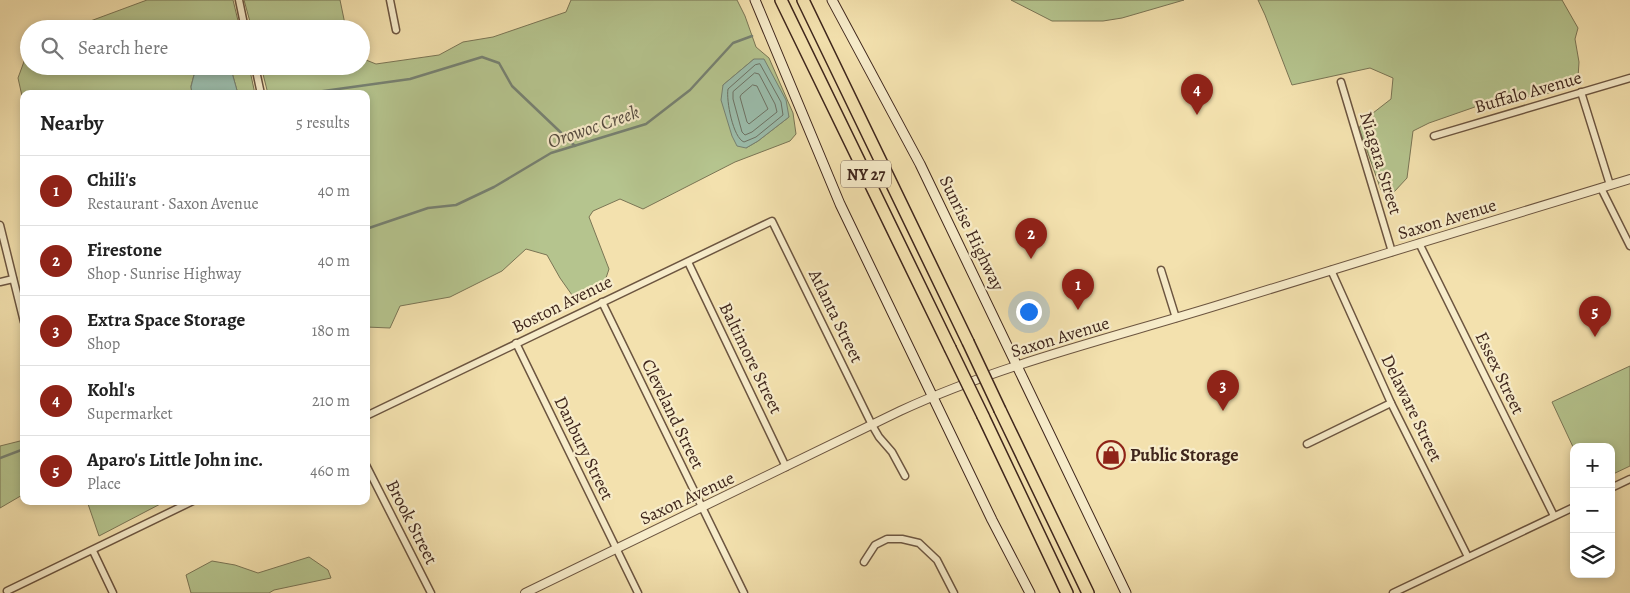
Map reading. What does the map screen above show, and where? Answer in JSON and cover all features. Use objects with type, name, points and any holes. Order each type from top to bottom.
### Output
[{"type":"highway","name":"NY 27","points":[[781,0],[1067,593]]},
{"type":"highway","name":"NY 27","points":[[803,0],[1088,593]]},
{"type":"main road","points":[[755,0],[840,204],[992,520],[1030,593]]},
{"type":"main road","name":"Sunrise Highway","points":[[832,0],[908,141],[1126,593]]},
{"type":"street","points":[[238,0],[244,20]]},
{"type":"street","points":[[390,0],[396,30]]},
{"type":"street","points":[[257,75],[260,90]]},
{"type":"street","name":"Buffalo Avenue","points":[[1434,136],[1630,78]]},
{"type":"street","name":"Niagara Street","points":[[1341,82],[1392,252]]},
{"type":"street","points":[[1581,92],[1610,185]]},
{"type":"street","name":"Saxon Avenue","points":[[525,593],[933,396],[1016,365],[1086,343],[1176,318],[1630,179]]},
{"type":"street","points":[[1602,188],[1630,246]]},
{"type":"street","name":"Boston Avenue","points":[[370,414],[772,221]]},
{"type":"street","name":"Atlanta Street","points":[[772,221],[872,425],[879,437],[892,452],[905,476]]},
{"type":"street","points":[[0,225],[20,307]]},
{"type":"street","name":"Essex Street","points":[[1419,243],[1554,516]]},
{"type":"street","name":"Baltimore Street","points":[[688,262],[786,467]]},
{"type":"street","points":[[1161,270],[1176,318]]},
{"type":"street","name":"Delaware Street","points":[[1331,270],[1392,404],[1468,557]]},
{"type":"street","points":[[0,282],[13,280]]},
{"type":"street","name":"Cleveland Street","points":[[602,302],[744,593]]},
{"type":"street","name":"Danbury Street","points":[[516,343],[638,593]]},
{"type":"street","points":[[1306,444],[1392,404]]},
{"type":"street","name":"Brook Street","points":[[370,473],[430,593]]},
{"type":"street","points":[[1615,486],[1630,479]]},
{"type":"street","points":[[7,591],[185,505]]},
{"type":"street","points":[[1393,593],[1570,509]]},
{"type":"street","points":[[864,562],[875,545],[888,539],[902,539],[919,543],[937,560],[954,593]]},
{"type":"street","points":[[93,551],[113,593]]},
{"type":"green space","points":[[147,0],[233,0],[238,20],[93,20]]},
{"type":"green space","points":[[244,0],[340,0],[344,20],[250,20]]},
{"type":"green space","points":[[571,0],[737,0],[756,47],[769,58],[793,113],[796,134],[790,141],[735,162],[643,209],[620,199],[593,211],[589,217],[609,269],[604,284],[585,298],[572,295],[547,255],[526,249],[502,271],[450,297],[400,306],[390,328],[370,327],[370,90],[267,90],[263,75],[370,75],[370,62],[376,64],[439,55],[463,42],[493,37],[566,12]],"holes":[[[754,59],[789,117],[746,148],[723,85]]]},
{"type":"green space","points":[[1011,0],[1184,0],[1122,18],[1103,21],[1052,21]]},
{"type":"green space","points":[[1258,0],[1562,0],[1578,28],[1575,39],[1579,62],[1578,78],[1565,87],[1538,97],[1506,95],[1429,123],[1413,131],[1407,178],[1394,192],[1381,190],[1359,128],[1364,120],[1391,99],[1393,78],[1370,68],[1292,85]]},
{"type":"green space","points":[[20,72],[20,75],[194,75],[192,90],[21,90],[18,78]]},
{"type":"green space","points":[[233,75],[251,75],[254,90],[237,90]]},
{"type":"green space","points":[[1630,366],[1630,466],[1615,473],[1615,443],[1571,443],[1552,402]]},
{"type":"green space","points":[[20,441],[20,496],[0,508],[0,446]]},
{"type":"green space","points":[[88,505],[158,505],[99,536]]},
{"type":"green space","points":[[309,557],[328,570],[331,578],[274,590],[269,593],[191,593],[186,575],[212,561],[235,565],[258,573]]},
{"type":"water","points":[[754,59],[764,59],[786,100],[789,117],[746,148],[737,146],[721,100],[723,85]]},
{"type":"water","points":[[194,75],[233,75],[237,90],[191,90]]},
{"type":"waterway","name":"Orowoc Creek","points":[[370,228],[428,208],[456,205],[494,187],[551,153],[646,124],[690,90],[733,43],[752,36]]},
{"type":"waterway","points":[[331,90],[410,79],[482,57],[499,63],[512,86],[575,146]]},
{"type":"waterway","name":"Orowoc Creek","points":[[0,458],[20,450]]},
{"type":"place","name":"Kohl's","points":[[1197,115]]},
{"type":"place","name":"Firestone","points":[[1031,259]]},
{"type":"place","name":"Chili's","points":[[1078,310]]},
{"type":"place","name":"Aparo's Little John inc.","points":[[1595,337]]},
{"type":"place","name":"Extra Space Storage","points":[[1223,411]]},
{"type":"place","name":"Public Storage","points":[[1111,455]]}]
